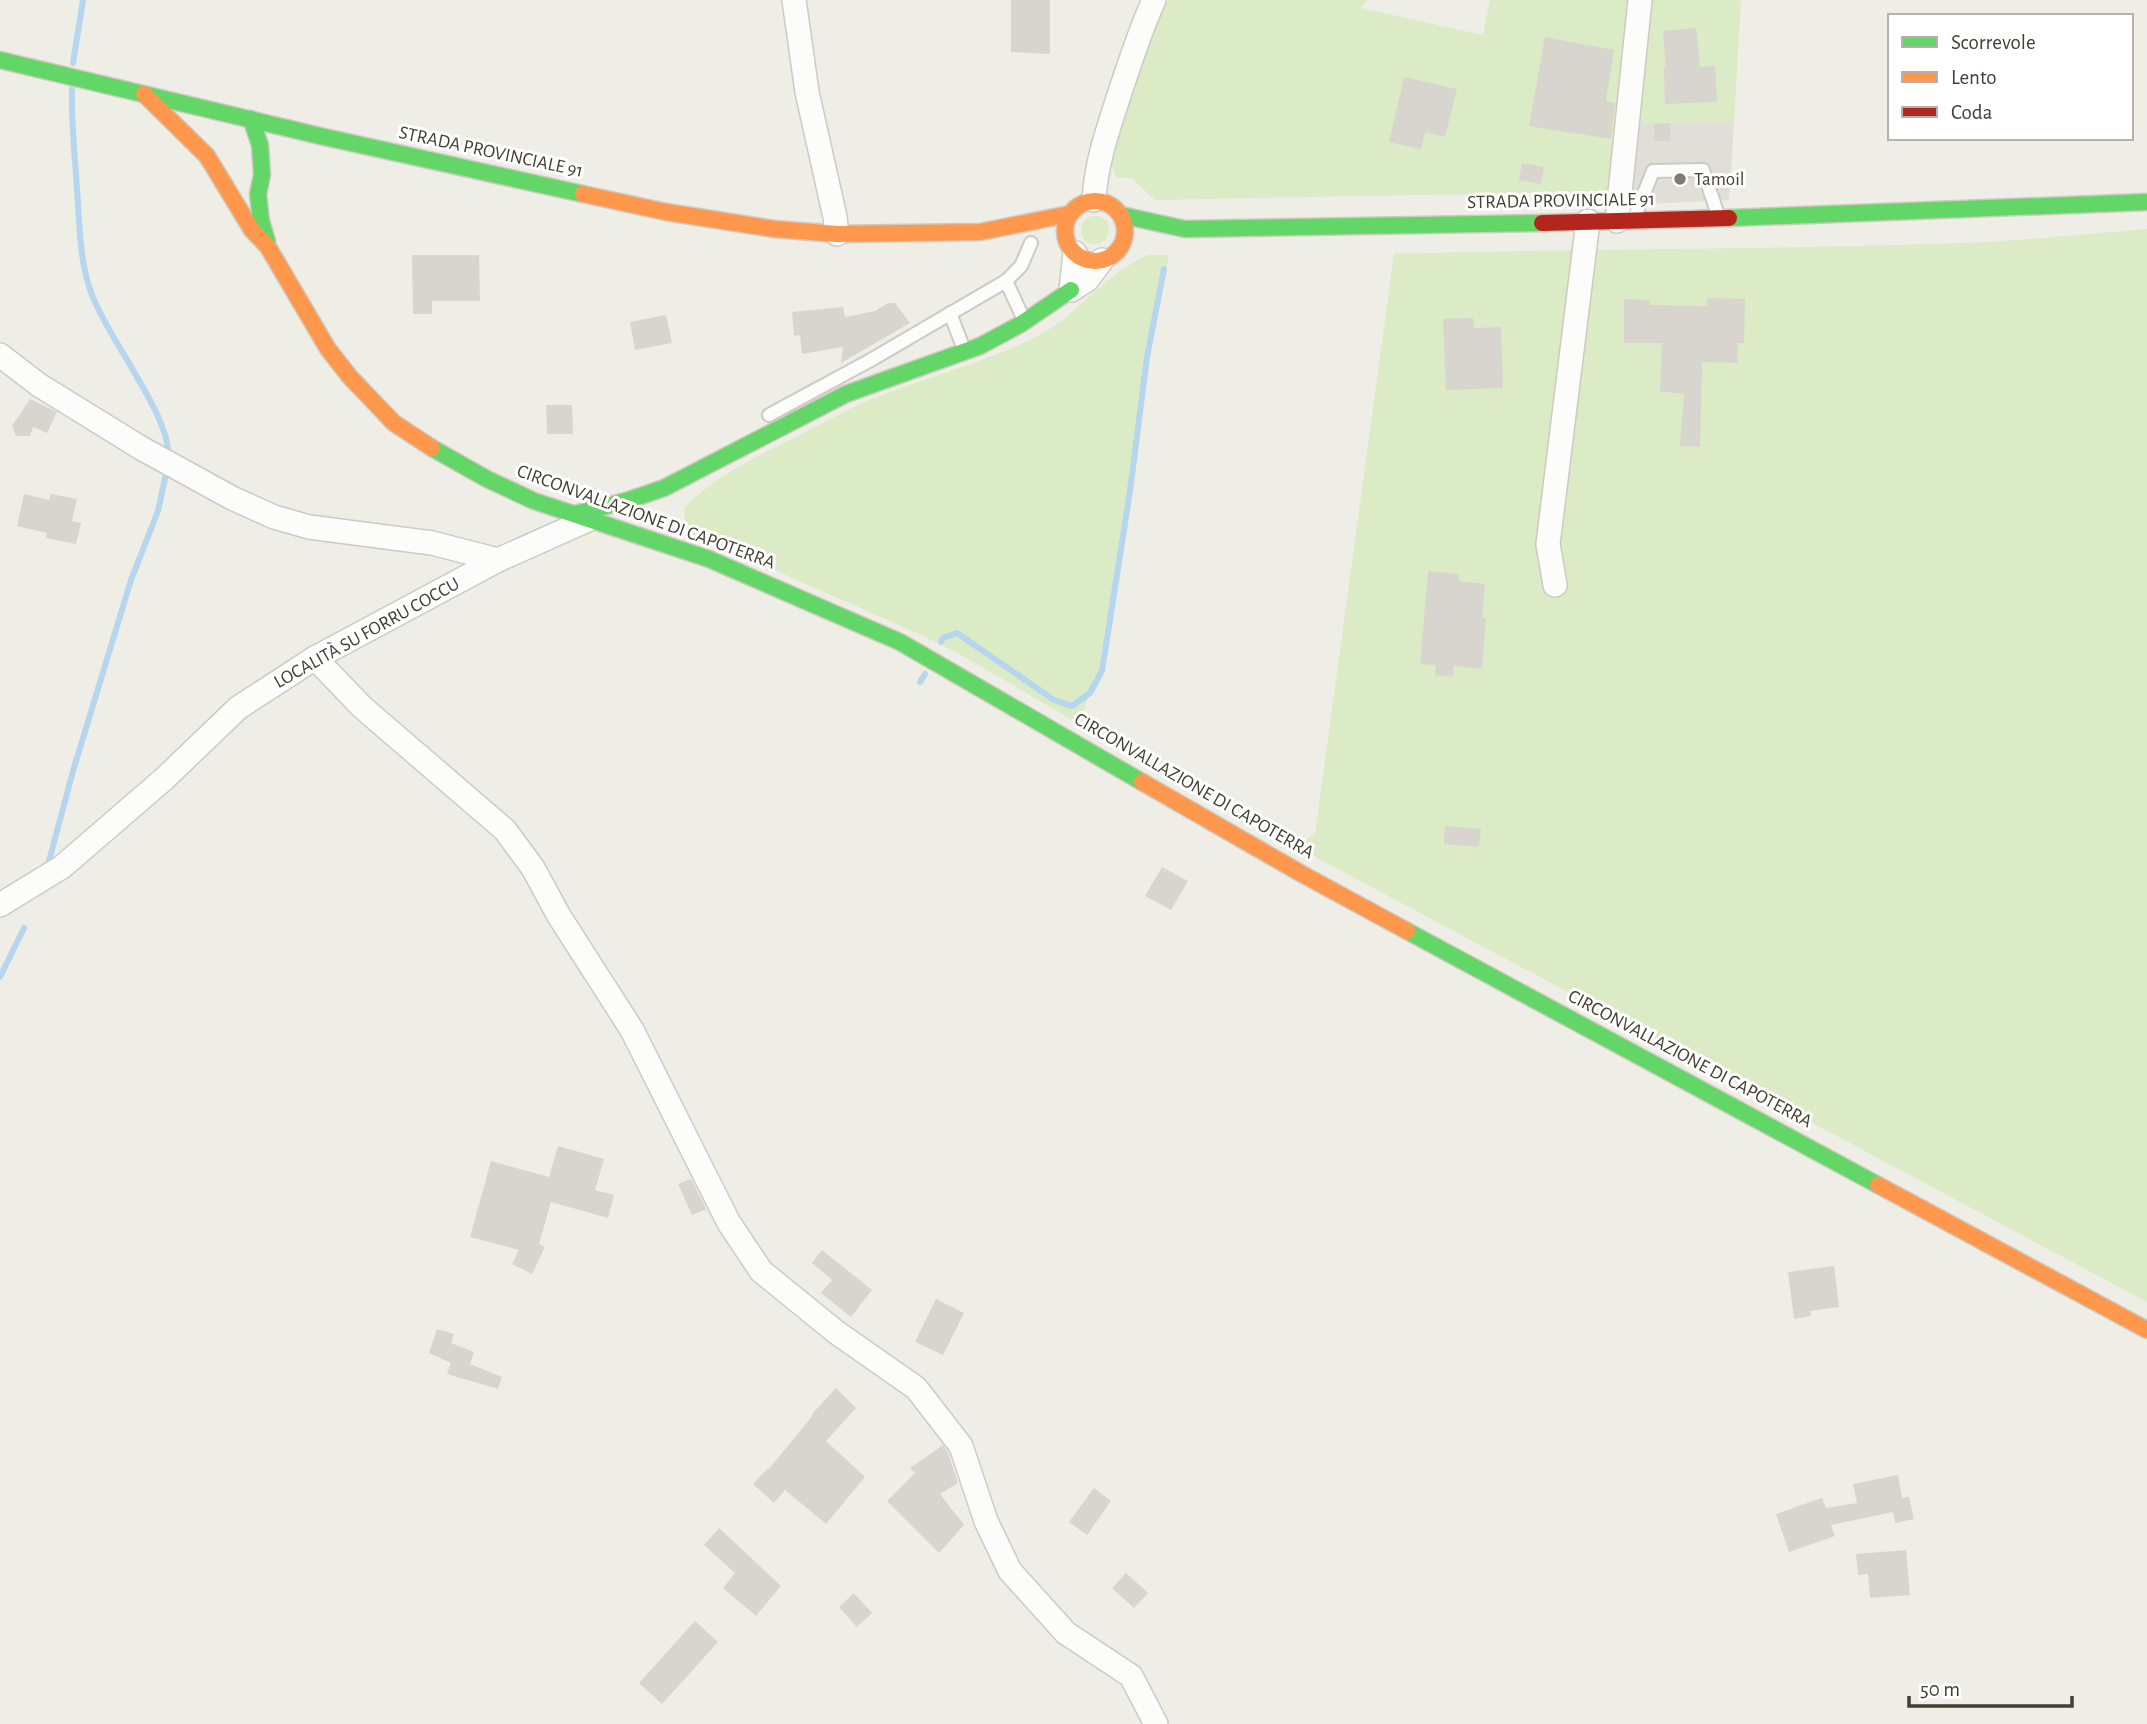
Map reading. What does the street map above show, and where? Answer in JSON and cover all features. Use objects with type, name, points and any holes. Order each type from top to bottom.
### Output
[{"type":"street","points":[[793,0],[807,92],[837,234]]},
{"type":"street","points":[[1094,200],[1102,148],[1141,28],[1154,0]]},
{"type":"street","points":[[1625,221],[1640,0]]},
{"type":"street","name":"STRADA PROVINCIALE 91","points":[[0,60],[666,212],[774,229],[837,234],[980,232]]},
{"type":"street","points":[[144,94],[212,143],[252,230],[268,247]]},
{"type":"street","points":[[212,143],[224,112]]},
{"type":"street","points":[[251,119],[260,145],[262,175],[258,194],[268,247]]},
{"type":"street","points":[[300,146],[320,135]]},
{"type":"street","points":[[262,175],[282,158]]},
{"type":"street","points":[[1055,247],[1065,232],[1070,214],[1076,207],[1094,200],[1105,202],[1121,215],[1185,229]]},
{"type":"street","name":"STRADA PROVINCIALE 91","points":[[1185,229],[1625,221],[2147,202]]},
{"type":"street","points":[[980,232],[1070,214]]},
{"type":"street","points":[[980,232],[1055,247],[1087,260],[1102,260],[1130,245],[1121,215]]},
{"type":"street","points":[[1555,585],[1548,544],[1588,221]]},
{"type":"street","points":[[1160,238],[1185,229]]},
{"type":"street","name":"CIRCONVALLAZIONE DI CAPOTERRA","points":[[268,247],[328,349],[367,398],[394,424],[433,449],[487,479],[542,503],[709,559],[900,642],[1302,874],[2147,1330]]},
{"type":"street","points":[[1055,247],[1071,290]]},
{"type":"street","points":[[582,517],[644,495],[679,475],[849,393],[999,338],[1087,280],[1102,260]]},
{"type":"street","points":[[0,355],[39,385],[141,448],[232,498],[274,517],[309,527],[432,543],[498,560]]},
{"type":"street","points":[[664,507],[679,475]]},
{"type":"street","points":[[542,503],[552,524],[550,537]]},
{"type":"street","name":"LOCALITÀ SU FORRU COCCU","points":[[0,905],[62,867],[164,779],[238,708],[315,658],[498,560],[550,537],[582,517]]},
{"type":"street","points":[[661,525],[662,532],[672,547]]},
{"type":"street","points":[[315,658],[362,707],[505,830],[533,867],[559,916],[632,1030],[729,1223],[761,1271],[836,1332],[916,1388],[961,1446],[986,1521],[1010,1571],[1066,1633],[1131,1676],[1156,1724]]},
{"type":"lane","points":[[1625,221],[1653,171],[1703,170],[1719,218]]},
{"type":"lane","points":[[756,422],[869,361],[1006,281],[1021,266],[1055,247]]},
{"type":"lane","points":[[1006,281],[1025,323]]},
{"type":"lane","points":[[950,313],[965,352]]},
{"type":"shaded area","points":[[1734,122],[1729,200],[1628,205],[1633,123]]},
{"type":"green space","points":[[1169,0],[1368,0],[1361,8],[1483,35],[1490,0],[1741,0],[1734,122],[1633,123],[1625,191],[1155,200],[1132,178],[1116,177],[1111,161],[1117,128],[1133,79]]},
{"type":"green space","points":[[1095,216],[1105,220],[1109,230],[1105,240],[1095,244],[1085,240],[1081,230],[1085,220]]},
{"type":"green space","points":[[2147,229],[2147,1302],[1295,846],[1315,834],[1394,254],[1962,243]]},
{"type":"green space","points":[[1148,255],[1169,255],[1147,357],[1130,491],[1102,671],[1090,693],[1079,724],[956,652],[693,534],[685,522],[684,508],[719,479],[745,463],[872,399],[993,356],[1032,339],[1062,320],[1132,263]]},
{"type":"building","points":[[1011,0],[1050,0],[1050,54],[1011,52]]},
{"type":"building","points":[[1696,28],[1700,67],[1715,66],[1717,102],[1665,104],[1663,31]]},
{"type":"building","points":[[1545,37],[1614,50],[1606,101],[1615,103],[1611,139],[1529,126]]},
{"type":"building","points":[[1404,77],[1457,89],[1445,137],[1425,132],[1421,149],[1389,142]]},
{"type":"building","points":[[1671,123],[1670,141],[1654,141],[1654,124]]},
{"type":"building","points":[[1522,163],[1544,167],[1541,184],[1519,180]]},
{"type":"building","points":[[412,255],[479,255],[480,301],[432,301],[432,314],[413,314]]},
{"type":"building","points":[[1707,298],[1745,299],[1744,343],[1738,343],[1737,363],[1702,362],[1700,447],[1680,446],[1684,394],[1660,391],[1662,343],[1624,343],[1624,299],[1650,300],[1650,305],[1707,306]]},
{"type":"building","points":[[888,303],[895,303],[910,323],[841,363],[843,347],[802,354],[800,335],[794,336],[792,312],[843,307],[845,317],[875,311]]},
{"type":"building","points":[[666,315],[672,343],[635,350],[630,322]]},
{"type":"building","points":[[1473,318],[1474,328],[1501,327],[1503,388],[1446,390],[1443,319]]},
{"type":"building","points":[[30,399],[57,412],[47,433],[33,427],[30,436],[16,436],[12,426]]},
{"type":"building","points":[[546,405],[572,405],[573,434],[547,434]]},
{"type":"building","points":[[24,494],[49,500],[51,494],[77,499],[72,521],[81,523],[76,544],[46,538],[47,533],[17,526]]},
{"type":"building","points":[[1428,571],[1459,574],[1459,581],[1485,584],[1482,618],[1486,619],[1482,669],[1454,666],[1453,677],[1435,675],[1436,665],[1420,664]]},
{"type":"building","points":[[1445,826],[1481,829],[1479,847],[1444,844]]},
{"type":"building","points":[[1162,867],[1188,881],[1171,910],[1145,896]]},
{"type":"building","points":[[558,1146],[604,1159],[595,1190],[614,1195],[608,1218],[551,1202],[539,1244],[545,1247],[532,1274],[512,1264],[519,1250],[470,1237],[491,1161],[549,1177]]},
{"type":"building","points":[[691,1179],[706,1209],[692,1215],[678,1184]]},
{"type":"building","points":[[822,1250],[872,1290],[851,1317],[821,1293],[832,1280],[812,1263]]},
{"type":"building","points":[[1834,1266],[1839,1307],[1810,1311],[1811,1316],[1794,1319],[1788,1272]]},
{"type":"building","points":[[936,1299],[964,1313],[943,1355],[915,1342]]},
{"type":"building","points":[[437,1329],[454,1334],[451,1343],[474,1352],[470,1364],[502,1377],[498,1389],[447,1374],[451,1363],[429,1353]]},
{"type":"building","points":[[836,1388],[856,1408],[826,1441],[865,1477],[826,1524],[785,1490],[774,1503],[753,1484],[769,1469]]},
{"type":"building","points":[[943,1445],[958,1483],[940,1494],[964,1525],[939,1553],[887,1501],[915,1473],[910,1468]]},
{"type":"building","points":[[1898,1475],[1902,1498],[1909,1497],[1914,1519],[1895,1523],[1893,1512],[1831,1525],[1835,1536],[1789,1552],[1776,1514],[1822,1498],[1826,1508],[1857,1503],[1853,1484]]},
{"type":"building","points":[[1094,1488],[1111,1501],[1087,1535],[1069,1522]]},
{"type":"building","points":[[719,1528],[781,1586],[756,1616],[723,1588],[735,1573],[704,1545]]},
{"type":"building","points":[[1906,1550],[1910,1595],[1870,1598],[1868,1574],[1858,1575],[1856,1554]]},
{"type":"building","points":[[1126,1573],[1148,1593],[1134,1608],[1112,1588]]},
{"type":"building","points":[[854,1593],[872,1613],[857,1627],[839,1607]]},
{"type":"building","points":[[695,1621],[718,1642],[662,1704],[639,1683]]},
{"type":"waterway","points":[[73,63],[83,0]]},
{"type":"waterway","points":[[72,89],[82,256],[88,282],[100,312],[150,400],[167,442],[168,458]]},
{"type":"waterway","points":[[941,642],[943,638],[957,633],[1054,700],[1072,706],[1090,693],[1102,671],[1130,491],[1147,357],[1164,269]]},
{"type":"waterway","points":[[49,861],[73,771],[131,580],[158,511],[167,469]]},
{"type":"waterway","points":[[920,682],[925,674]]},
{"type":"waterway","points":[[0,977],[24,928]]},
{"type":"traffic: fast","points":[[0,60],[320,136],[583,194]]},
{"type":"traffic: fast","points":[[251,119],[260,145],[262,175],[258,194],[261,221],[267,241]]},
{"type":"traffic: fast","points":[[1729,218],[2147,202]]},
{"type":"traffic: fast","points":[[1121,215],[1185,229],[1542,223]]},
{"type":"traffic: fast","points":[[575,514],[664,488],[846,394],[980,346],[1021,324],[1071,290]]},
{"type":"traffic: fast","points":[[432,448],[487,479],[534,501],[709,559],[900,642],[1142,782]]},
{"type":"traffic: fast","points":[[1407,931],[1878,1185]]},
{"type":"traffic: slow","points":[[144,94],[207,156],[252,230],[268,247],[328,349],[350,377],[394,423],[432,448]]},
{"type":"traffic: slow","points":[[583,194],[666,212],[774,229],[837,234],[980,232],[1070,214]]},
{"type":"traffic: slow","points":[[1089,201],[1101,201],[1120,214],[1125,231],[1123,243],[1112,256],[1101,261],[1089,261],[1070,248],[1065,237],[1065,225],[1078,206],[1089,201]]},
{"type":"traffic: slow","points":[[1142,782],[1407,931]]},
{"type":"traffic: slow","points":[[1878,1185],[2147,1330]]},
{"type":"traffic: jam","points":[[1542,223],[1729,218]]},
{"type":"place","name":"Tamoil","points":[[1680,179]]}]
